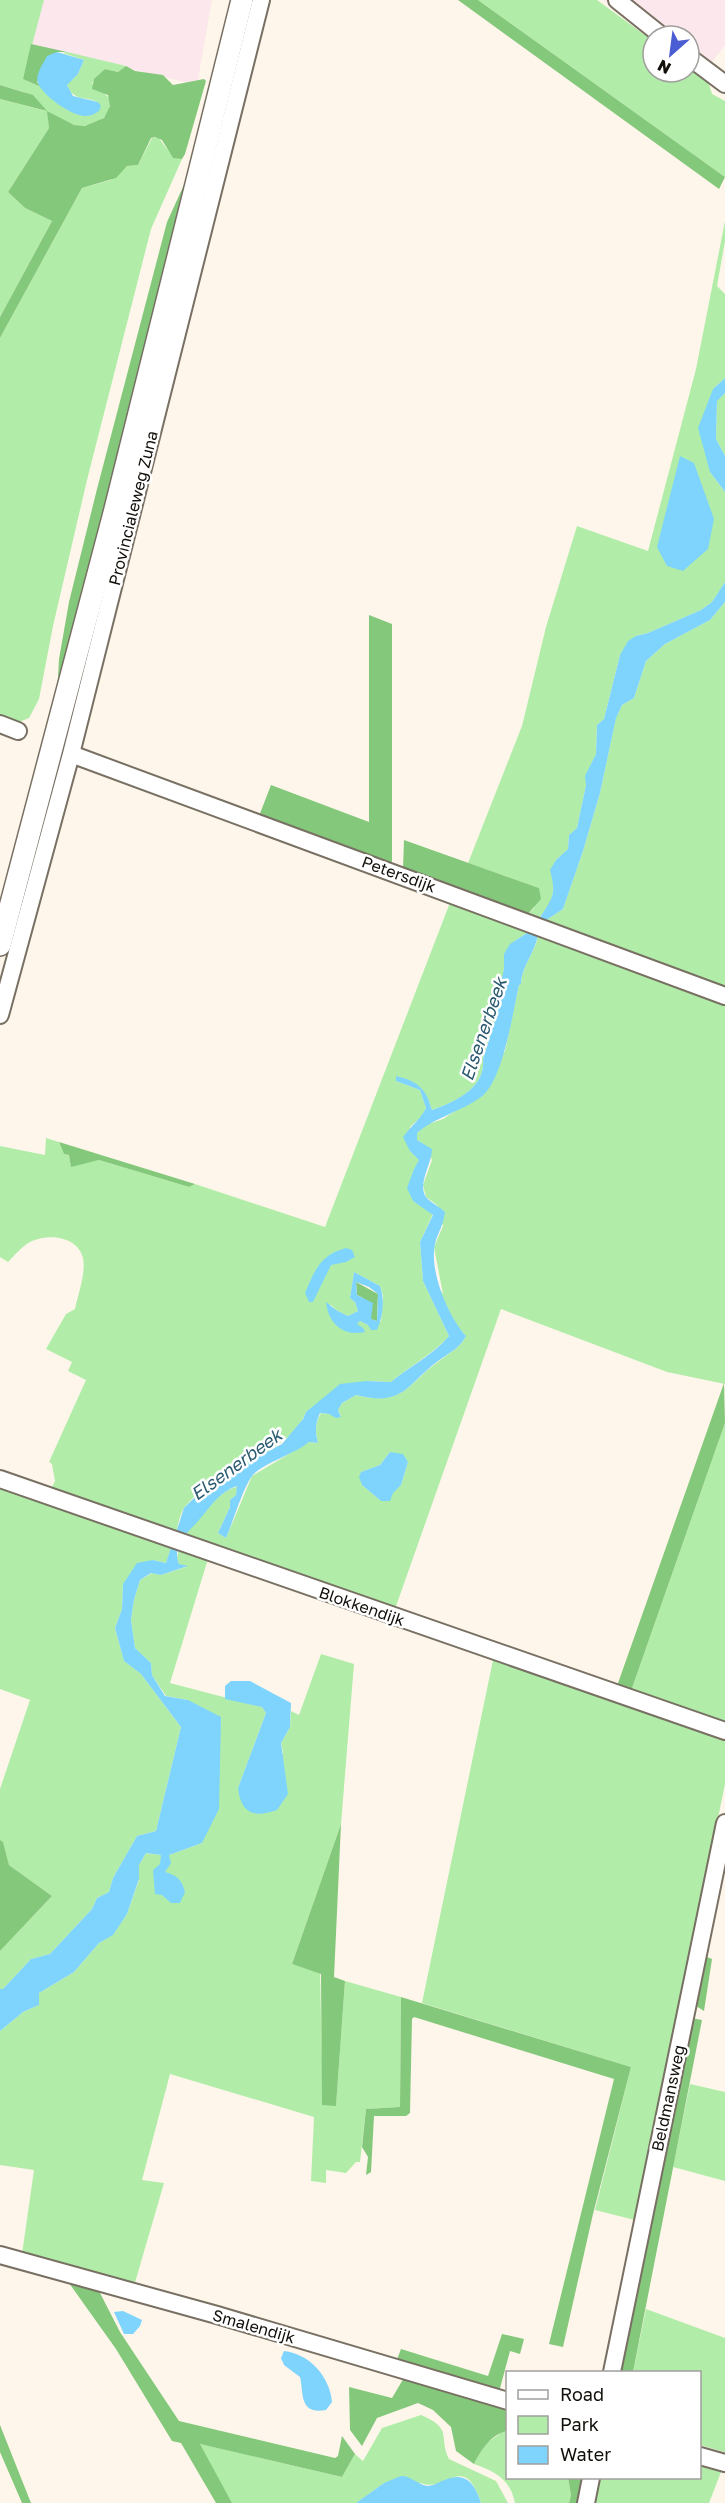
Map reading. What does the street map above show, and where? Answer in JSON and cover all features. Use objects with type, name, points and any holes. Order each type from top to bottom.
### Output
[{"type":"main road","name":"Provincialeweg Zuna","points":[[0,945],[114,513],[242,0]]},
{"type":"street","name":"Provincialeweg Zuna","points":[[0,1015],[71,754],[261,0]]},
{"type":"street","points":[[617,0],[647,24]]},
{"type":"street","points":[[701,66],[725,84]]},
{"type":"street","points":[[0,724],[18,731]]},
{"type":"street","name":"Petersdijk","points":[[71,754],[725,996]]},
{"type":"street","name":"Blokkendijk","points":[[0,1479],[725,1731]]},
{"type":"street","name":"Beldmansweg","points":[[612,2371],[725,1823]]},
{"type":"street","name":"Smalendijk","points":[[0,2255],[217,2315],[506,2401]]},
{"type":"street","points":[[701,2457],[725,2463]]},
{"type":"street","points":[[586,2503],[591,2479]]},
{"type":"shaded area","points":[[0,0],[212,0],[197,85],[28,44]]},
{"type":"shaded area","points":[[603,0],[725,0],[725,45],[701,77],[701,24],[641,24],[641,30]]},
{"type":"green space","points":[[0,0],[44,0],[23,79],[41,87],[67,110],[98,102],[75,96],[69,89],[67,84],[78,74],[84,60],[63,53],[126,66],[118,72],[105,69],[92,83],[96,90],[104,93],[110,99],[108,112],[100,121],[88,125],[74,125],[48,112],[49,128],[8,192],[25,208],[52,221],[0,317],[0,99],[46,111],[24,92],[0,85]]},
{"type":"green space","points":[[458,0],[478,0],[725,177],[719,189]]},
{"type":"green space","points":[[478,0],[597,0],[641,32],[641,84],[701,84],[701,76],[708,81],[712,94],[725,101],[725,177]]},
{"type":"green space","points":[[31,44],[67,52],[57,52],[37,82],[41,87],[23,79]]},
{"type":"green space","points":[[126,66],[135,71],[163,75],[173,85],[204,79],[206,81],[182,159],[173,158],[162,140],[151,138],[138,165],[127,166],[116,178],[82,188],[0,338],[0,317],[52,221],[25,208],[8,192],[49,128],[47,111],[74,125],[85,126],[104,118],[110,106],[108,95],[92,89],[94,79],[105,69],[118,72]]},
{"type":"green space","points":[[0,85],[33,95],[47,111],[0,99]]},
{"type":"green space","points":[[158,137],[173,157],[182,159],[151,229],[87,480],[53,626],[39,699],[29,718],[19,722],[0,716],[0,338],[82,188],[111,180],[127,166],[138,165],[152,138]]},
{"type":"green space","points":[[193,165],[57,695],[59,659],[69,602],[97,489],[167,222]]},
{"type":"green space","points":[[725,221],[725,241],[717,286],[725,294],[725,378],[713,389],[710,472],[725,492],[725,582],[712,602],[701,610],[636,636],[620,655],[604,719],[597,725],[596,754],[586,776],[577,828],[569,835],[568,849],[556,860],[552,901],[539,918],[545,921],[563,909],[600,793],[616,717],[622,705],[634,698],[646,661],[665,644],[710,620],[725,602],[725,987],[527,915],[534,908],[539,888],[468,863],[522,726],[546,627],[577,526],[648,551],[696,369]]},
{"type":"green space","points":[[725,393],[725,456],[716,439],[717,400]]},
{"type":"green space","points":[[369,615],[392,624],[392,865],[259,816],[271,785],[369,822]]},
{"type":"green space","points":[[404,840],[539,888],[541,899],[527,915],[403,869]]},
{"type":"green space","points":[[451,900],[531,930],[515,941],[506,953],[499,995],[493,994],[499,999],[497,1014],[483,1059],[483,1069],[474,1086],[459,1098],[432,1110],[427,1098],[419,1088],[409,1080],[396,1077],[396,1081],[420,1090],[426,1108],[422,1116],[410,1127],[410,1151],[420,1160],[414,1169],[413,1201],[433,1214],[420,1242],[423,1281],[449,1336],[436,1349],[391,1382],[366,1381],[306,1412],[296,1428],[283,1441],[199,1493],[183,1510],[176,1533],[52,1487],[55,1481],[52,1464],[49,1462],[86,1380],[68,1371],[72,1362],[46,1349],[66,1314],[75,1309],[84,1264],[80,1251],[75,1245],[55,1237],[32,1241],[8,1262],[0,1257],[0,1146],[45,1155],[46,1138],[59,1142],[64,1154],[69,1155],[71,1166],[99,1160],[189,1187],[195,1184],[325,1227]],"holes":[[[354,1272],[380,1286],[383,1296],[381,1321],[368,1325],[360,1321],[356,1324],[326,1305],[331,1305],[348,1316],[358,1311],[355,1302],[350,1298]]]},
{"type":"green space","points":[[538,933],[725,1002],[725,1384],[667,1372],[501,1309],[395,1609],[183,1535],[215,1501],[238,1486],[236,1495],[230,1500],[230,1507],[218,1533],[226,1538],[252,1476],[309,1442],[318,1443],[316,1428],[321,1413],[341,1416],[338,1410],[342,1403],[356,1395],[372,1398],[395,1396],[457,1347],[466,1336],[454,1322],[438,1287],[443,1294],[434,1247],[443,1226],[437,1205],[426,1197],[423,1185],[432,1160],[425,1146],[417,1140],[417,1133],[426,1125],[443,1119],[458,1109],[505,1051],[519,985]],"holes":[[[390,1452],[408,1462],[401,1485],[381,1501],[362,1485],[361,1472],[380,1465]]]},
{"type":"green space","points":[[59,1142],[195,1184],[189,1187],[99,1160],[71,1167],[69,1155],[64,1154]]},
{"type":"green space","points":[[356,1282],[378,1294],[377,1321],[370,1319],[368,1304],[357,1295]]},
{"type":"green space","points":[[724,1383],[725,1423],[631,1691],[617,1686]]},
{"type":"green space","points":[[725,1423],[725,1724],[631,1691]]},
{"type":"green space","points":[[0,1486],[172,1546],[166,1563],[153,1560],[123,1584],[122,1609],[115,1628],[124,1661],[141,1674],[181,1727],[156,1831],[137,1836],[113,1878],[109,1892],[97,1898],[92,1909],[50,1954],[31,1959],[3,1989],[0,1989],[0,1951],[52,1896],[9,1865],[3,1843],[0,1840],[0,1789],[30,1700],[0,1689]]},
{"type":"green space","points":[[179,1549],[208,1559],[170,1683],[262,1707],[266,1713],[238,1788],[283,1753],[281,1743],[290,1727],[291,1711],[299,1715],[321,1654],[354,1664],[341,1824],[292,1964],[320,1973],[323,2105],[336,2105],[345,1981],[401,1997],[400,2107],[366,2109],[360,2162],[356,2162],[346,2173],[326,2170],[326,2183],[311,2181],[314,2117],[170,2074],[142,2180],[164,2183],[134,2286],[22,2254],[34,2170],[0,2165],[0,2031],[23,2012],[39,2005],[39,1993],[74,1972],[99,1943],[113,1934],[127,1914],[139,1880],[139,1865],[146,1853],[161,1855],[162,1895],[172,1903],[165,1872],[169,1855],[202,1843],[188,1700],[166,1696],[152,1675],[151,1663],[135,1648],[131,1620],[140,1580],[152,1573],[161,1575],[186,1567],[179,1564],[177,1558]]},
{"type":"green space","points":[[493,1660],[725,1739],[725,1784],[674,2031],[639,2221],[595,2210],[631,2067],[422,2003]]},
{"type":"green space","points":[[341,1824],[334,1977],[345,1981],[336,2106],[322,2105],[321,1974],[292,1964]]},
{"type":"green space","points":[[0,1840],[3,1842],[9,1865],[52,1896],[0,1951]]},
{"type":"green space","points":[[702,1955],[712,1959],[704,2011],[693,2004]]},
{"type":"green space","points":[[401,1997],[631,2067],[593,2214],[563,2347],[549,2344],[614,2079],[414,2017],[412,2019],[410,2113],[406,2116],[374,2116],[371,2172],[366,2175],[368,2157],[362,2147],[366,2109],[400,2107]]},
{"type":"green space","points":[[691,2018],[702,2020],[633,2371],[618,2371]]},
{"type":"green space","points":[[690,2084],[725,2092],[725,2181],[673,2167]]},
{"type":"green space","points":[[69,2283],[99,2291],[120,2332],[179,2421],[335,2458],[338,2456],[342,2436],[355,2454],[342,2477],[200,2444],[232,2503],[216,2503],[181,2443],[172,2441],[116,2349]]},
{"type":"green space","points":[[646,2309],[725,2338],[725,2452],[701,2445],[701,2371],[633,2371]]},
{"type":"green space","points":[[502,2334],[524,2339],[520,2354],[510,2351],[499,2392],[396,2362],[401,2349],[488,2376]]},
{"type":"green space","points":[[405,2376],[506,2406],[506,2431],[491,2439],[474,2464],[456,2451],[451,2427],[433,2410],[418,2403],[377,2418],[362,2446],[350,2430],[349,2387],[392,2398]]},
{"type":"green space","points":[[421,2415],[441,2429],[449,2459],[496,2481],[508,2503],[481,2503],[475,2487],[468,2479],[461,2476],[430,2485],[384,2483],[356,2503],[232,2503],[199,2446],[201,2444],[342,2477],[355,2454],[363,2461],[382,2428]]},
{"type":"green space","points":[[0,2425],[31,2503],[22,2503],[0,2452]]},
{"type":"green space","points":[[506,2431],[506,2479],[568,2479],[571,2495],[569,2503],[515,2503],[506,2482],[489,2470],[474,2464],[485,2444]]},
{"type":"green space","points":[[701,2466],[721,2472],[709,2503],[594,2503],[599,2479],[701,2479]]},
{"type":"green space","points":[[568,2479],[586,2479],[581,2503],[569,2503],[571,2495]]},
{"type":"water","points":[[57,52],[84,60],[78,74],[67,85],[73,96],[98,102],[101,106],[99,111],[85,116],[73,113],[52,99],[41,88],[37,80],[40,70],[47,56]]},
{"type":"water","points":[[725,378],[725,393],[717,401],[716,439],[725,456],[725,492],[710,472],[698,428],[713,389]]},
{"type":"water","points":[[680,456],[694,463],[714,519],[708,549],[683,571],[667,566],[657,547]]},
{"type":"water","points":[[725,582],[725,602],[710,620],[665,644],[646,661],[634,698],[622,705],[616,718],[600,793],[563,909],[545,921],[539,919],[552,896],[550,870],[556,860],[568,849],[569,835],[577,828],[586,785],[585,776],[596,754],[597,725],[604,719],[620,655],[628,641],[636,636],[701,610],[712,602]]},
{"type":"water","points":[[533,929],[538,932],[537,939],[519,985],[501,1062],[489,1089],[473,1102],[431,1123],[417,1133],[417,1140],[432,1149],[424,1180],[424,1192],[428,1199],[445,1212],[435,1244],[437,1280],[453,1317],[466,1336],[457,1347],[403,1392],[385,1398],[356,1395],[342,1403],[338,1410],[341,1417],[336,1418],[320,1413],[316,1428],[318,1443],[309,1442],[263,1467],[252,1476],[226,1538],[218,1533],[230,1507],[230,1500],[236,1495],[237,1486],[216,1500],[182,1539],[177,1550],[177,1557],[179,1564],[188,1566],[161,1575],[151,1573],[140,1580],[131,1620],[135,1648],[151,1663],[152,1675],[165,1696],[188,1700],[221,1717],[219,1809],[202,1843],[169,1855],[171,1863],[165,1872],[176,1876],[182,1884],[185,1892],[180,1903],[171,1903],[162,1895],[155,1894],[153,1870],[160,1864],[161,1855],[146,1853],[139,1865],[139,1879],[127,1914],[113,1935],[99,1943],[74,1972],[39,1993],[39,2005],[23,2012],[0,2031],[0,1989],[3,1989],[31,1959],[50,1954],[92,1909],[97,1898],[109,1892],[113,1878],[137,1836],[156,1831],[181,1727],[141,1674],[124,1661],[115,1628],[122,1609],[123,1584],[137,1563],[153,1560],[166,1563],[184,1508],[210,1482],[282,1444],[306,1412],[340,1384],[366,1381],[391,1382],[436,1349],[449,1336],[423,1281],[420,1242],[433,1215],[413,1201],[407,1188],[419,1160],[410,1151],[403,1137],[426,1108],[420,1090],[396,1081],[396,1076],[410,1080],[420,1087],[427,1096],[432,1110],[459,1098],[474,1086],[483,1069],[483,1059],[497,1014],[499,999],[491,994],[499,994],[504,954],[510,944]]},
{"type":"water","points":[[346,1248],[352,1250],[355,1257],[346,1262],[331,1265],[313,1302],[309,1302],[305,1293],[320,1264],[330,1255]]},
{"type":"water","points":[[354,1272],[380,1286],[383,1308],[377,1330],[371,1330],[368,1325],[360,1321],[357,1324],[365,1332],[350,1332],[333,1322],[326,1302],[348,1316],[358,1311],[355,1302],[350,1298]],"holes":[[[356,1282],[369,1287],[378,1294],[377,1321],[371,1319],[373,1303],[357,1295]]]},
{"type":"water","points":[[390,1452],[403,1454],[408,1462],[401,1485],[393,1493],[390,1501],[381,1501],[362,1485],[359,1477],[361,1472],[380,1465]]},
{"type":"water","points":[[231,1681],[250,1681],[291,1703],[290,1727],[281,1743],[288,1794],[277,1810],[262,1814],[255,1813],[250,1812],[242,1804],[238,1788],[266,1713],[262,1707],[225,1699],[225,1686]]},
{"type":"water","points":[[123,2311],[142,2320],[133,2334],[124,2334],[114,2312]]},
{"type":"water","points":[[284,2351],[310,2362],[323,2376],[332,2402],[326,2410],[317,2411],[307,2406],[300,2377],[284,2365],[281,2358]]},
{"type":"water","points":[[401,2476],[427,2486],[452,2478],[464,2478],[473,2485],[481,2503],[356,2503],[384,2483]]},
{"type":"water label","name":"Elsenerbeek","points":[[483,1029]]},
{"type":"water label","name":"Elsenerbeek","points":[[236,1464]]}]
